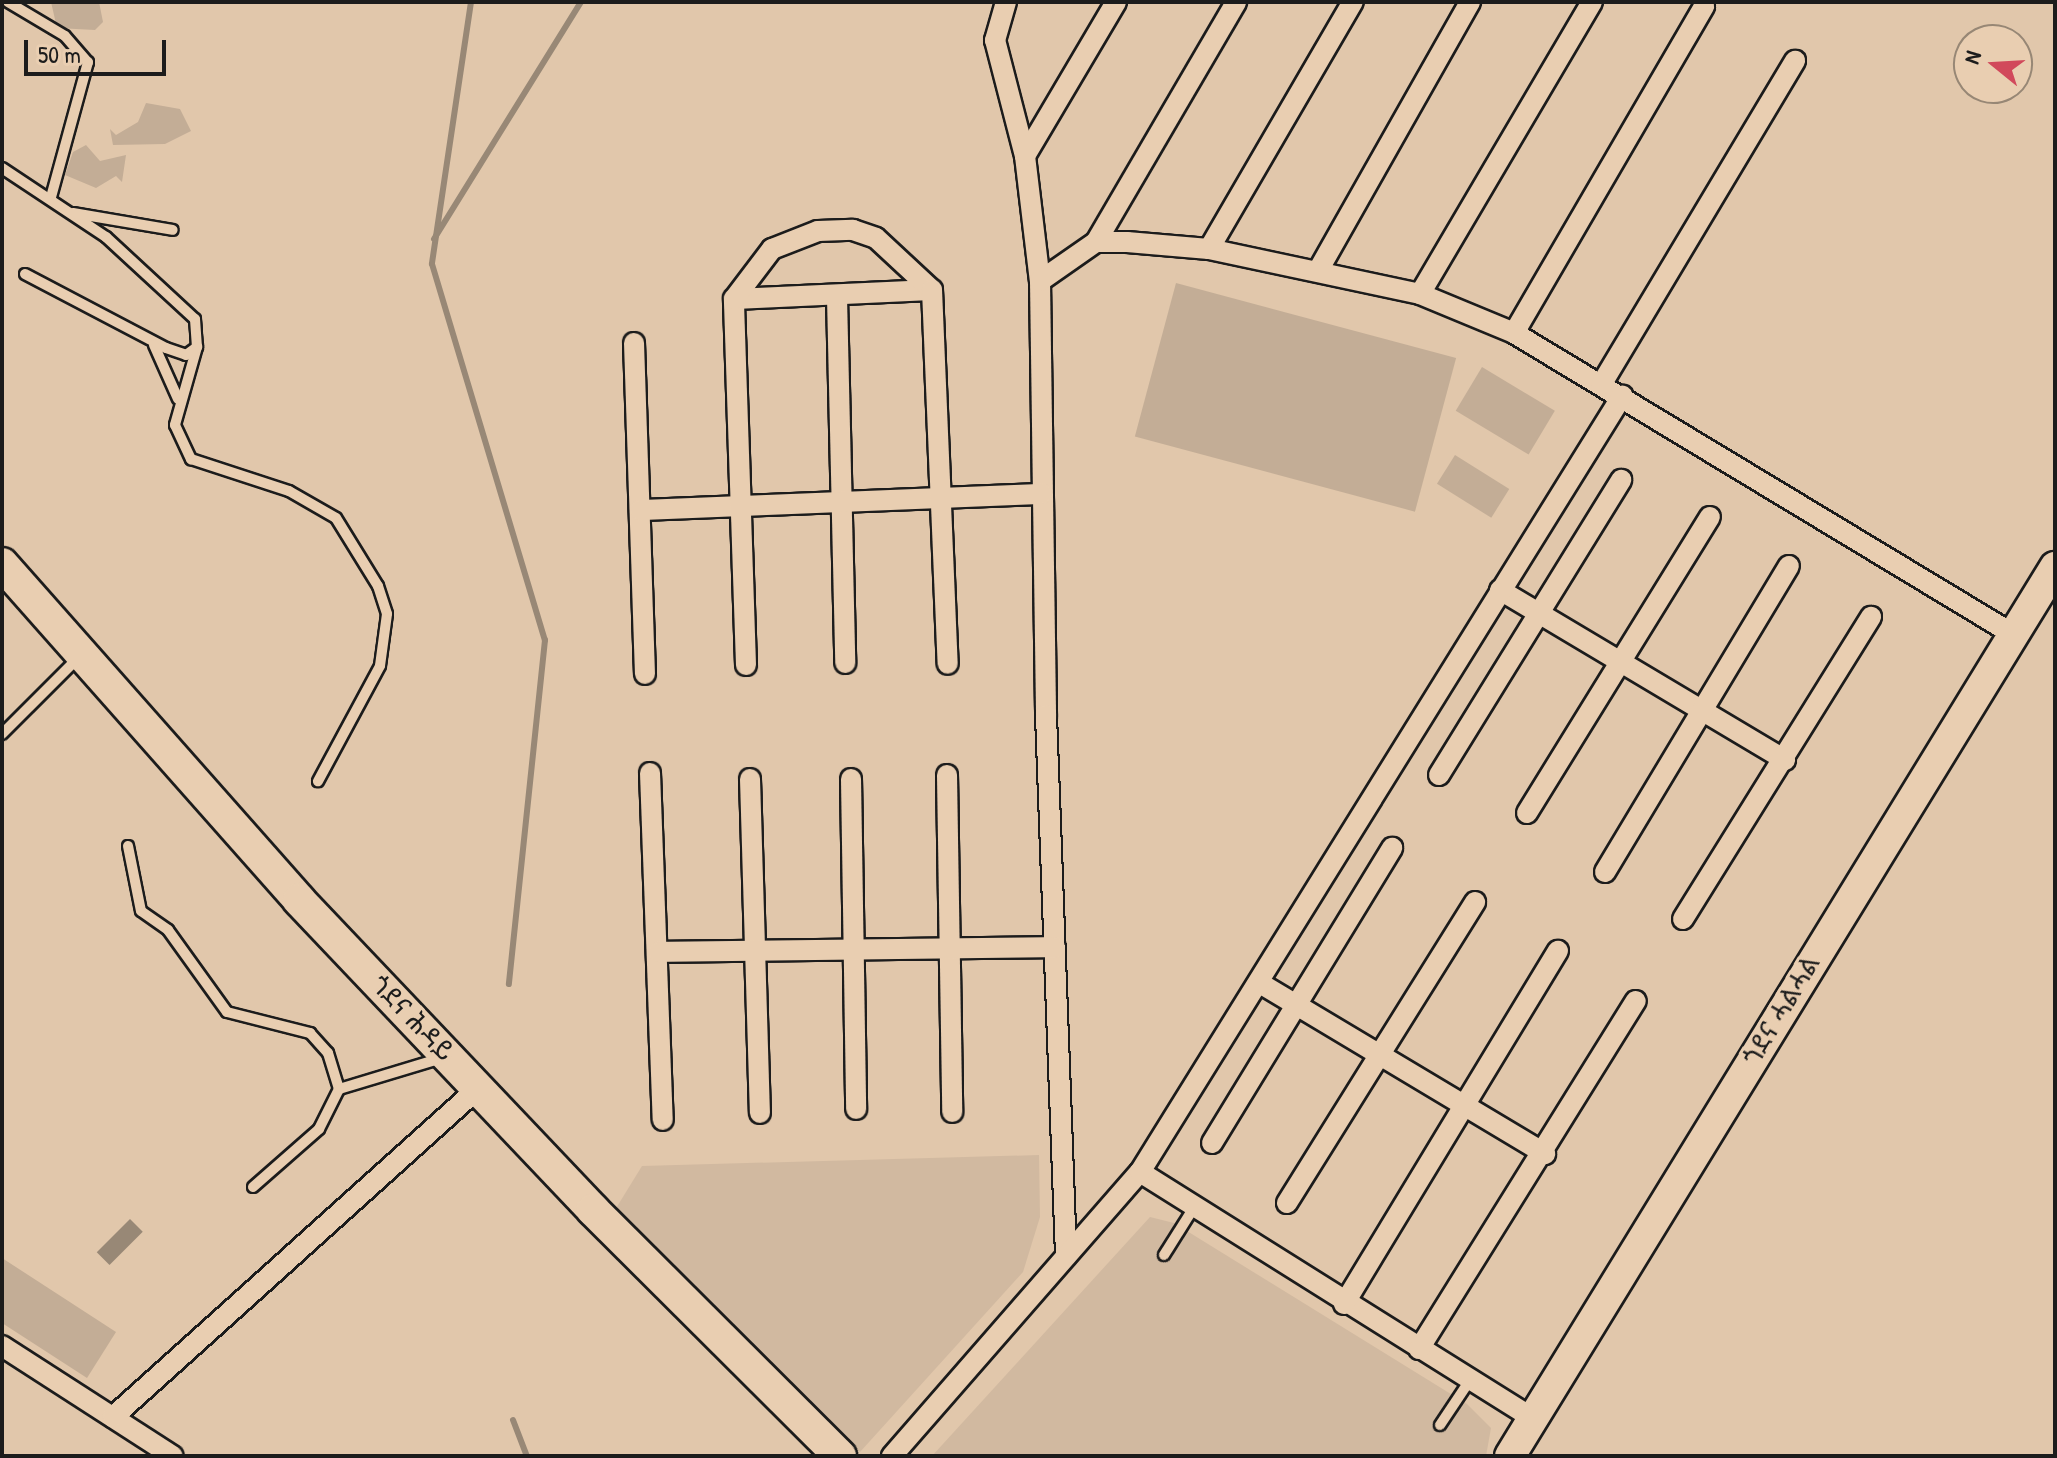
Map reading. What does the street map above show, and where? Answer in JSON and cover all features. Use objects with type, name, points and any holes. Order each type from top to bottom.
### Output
[{"type":"main road","name":"ጎደና ሕዳይ","points":[[2,564],[80,656],[479,1087],[840,1456]]},
{"type":"street","points":[[1006,2],[995,40],[1025,156],[1040,281],[1042,494],[1066,1256]]},
{"type":"street","points":[[1025,156],[1116,2]]},
{"type":"street","points":[[1040,281],[1096,242],[1236,2]]},
{"type":"street","points":[[1209,249],[1353,2]]},
{"type":"street","points":[[1319,269],[1470,2]]},
{"type":"street","points":[[1420,294],[1592,2]]},
{"type":"street","points":[[1514,333],[1704,6]]},
{"type":"street","points":[[1601,385],[1795,61]]},
{"type":"street","points":[[746,665],[734,299],[772,249],[818,231],[876,238],[932,290],[948,664]]},
{"type":"street","points":[[1096,242],[1209,249],[1319,269],[1420,294],[1514,333],[2011,633]]},
{"type":"street","points":[[734,299],[837,297],[932,290]]},
{"type":"street","points":[[837,297],[845,663]]},
{"type":"street","points":[[634,343],[645,674]]},
{"type":"street","points":[[892,1456],[1140,1172],[1263,985],[1500,590],[1622,396]]},
{"type":"street","points":[[1439,775],[1621,480]]},
{"type":"street","points":[[640,510],[1042,494]]},
{"type":"street","points":[[1527,813],[1623,663],[1710,517]]},
{"type":"street","points":[[1605,872],[1707,712],[1789,566]]},
{"type":"street","name":"ጎደና ሓልሓል","points":[[1510,1456],[2011,633],[2055,567]]},
{"type":"street","points":[[1500,590],[1785,760]]},
{"type":"street","points":[[1683,919],[1785,760],[1871,617]]},
{"type":"street","points":[[650,773],[663,1120]]},
{"type":"street","points":[[947,775],[952,948],[952,1112]]},
{"type":"street","points":[[750,779],[760,1113]]},
{"type":"street","points":[[851,779],[856,1109]]},
{"type":"street","points":[[1212,1143],[1300,1008],[1392,848]]},
{"type":"street","points":[[1287,1203],[1475,902]]},
{"type":"street","points":[[659,952],[756,948],[1055,947]]},
{"type":"street","points":[[1344,1304],[1558,951]]},
{"type":"street","points":[[1263,985],[1466,1103],[1545,1154]]},
{"type":"street","points":[[1419,1349],[1545,1154],[1636,1001]]},
{"type":"street","points":[[113,1417],[479,1087]]},
{"type":"street","points":[[1140,1172],[1344,1304],[1533,1419]]},
{"type":"street","points":[[2,1346],[173,1456]]},
{"type":"lane","points":[[8,2],[65,36],[88,62],[90,76],[47,194]]},
{"type":"lane","points":[[2,168],[47,194],[177,295],[195,319],[197,347],[178,399]]},
{"type":"lane","points":[[73,213],[173,230]]},
{"type":"lane","points":[[25,274],[150,341],[186,355],[197,347]]},
{"type":"lane","points":[[150,341],[172,374],[178,399],[179,443],[191,459],[289,491],[336,518],[378,586],[387,614],[380,666],[318,781]]},
{"type":"lane","points":[[2,734],[80,656]]},
{"type":"lane","points":[[128,846],[138,906],[168,930],[227,1012],[310,1033],[337,1076],[339,1089],[319,1129],[253,1187]]},
{"type":"lane","points":[[339,1089],[352,1083],[398,1076],[449,1055]]},
{"type":"lane","points":[[337,1076],[352,1083]]},
{"type":"lane","points":[[1164,1255],[1193,1209]]},
{"type":"lane","points":[[1440,1425],[1470,1380]]},
{"type":"shaded area","points":[[51,2],[99,2],[103,22],[95,30],[57,28]]},
{"type":"shaded area","points":[[146,103],[180,109],[191,131],[165,144],[113,145],[110,129],[116,135],[138,122]]},
{"type":"shaded area","points":[[86,145],[100,161],[126,155],[122,182],[116,176],[96,188],[65,175],[73,152]]},
{"type":"shaded area","points":[[1176,283],[1456,358],[1415,512],[1135,437]]},
{"type":"shaded area","points":[[1482,367],[1555,411],[1529,454],[1456,411]]},
{"type":"shaded area","points":[[1455,455],[1509,489],[1491,518],[1437,484]]},
{"type":"shaded area","points":[[1039,1155],[1040,1217],[1023,1272],[860,1452],[610,1218],[642,1166]]},
{"type":"shaded area","points":[[1150,1217],[1174,1223],[1467,1404],[1491,1428],[1486,1456],[932,1456]]},
{"type":"shaded area","points":[[130,1219],[143,1232],[109,1265],[97,1252]]},
{"type":"shaded area","points":[[2,1258],[116,1332],[87,1378],[2,1323]]},
{"type":"waterway","points":[[471,2],[432,264],[545,640],[509,984]]},
{"type":"waterway","points":[[434,239],[581,2]]},
{"type":"waterway","points":[[513,1420],[527,1456]]}]
